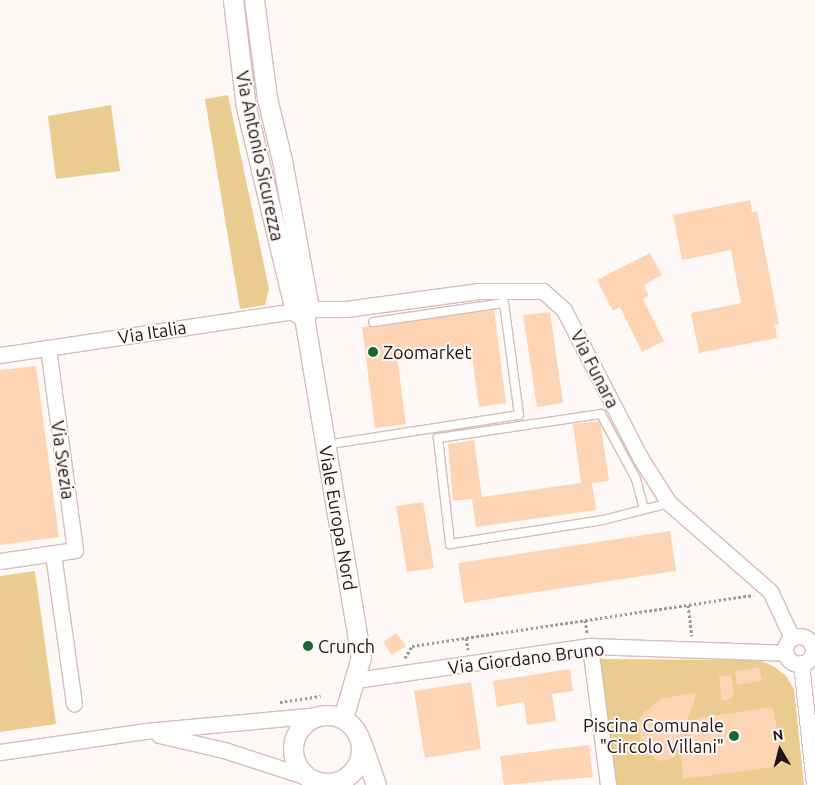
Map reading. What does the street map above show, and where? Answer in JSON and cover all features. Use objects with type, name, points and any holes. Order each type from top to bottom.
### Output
[{"type":"street","name":"Via Antonio Sicurezza","points":[[233,0],[246,107],[303,312]]},
{"type":"street","name":"Via Antonio Sicurezza","points":[[254,0],[266,98],[282,160],[303,312]]},
{"type":"street","name":"Via Funara","points":[[303,312],[346,309],[479,291],[543,291],[564,310],[641,459],[669,502],[770,591],[792,638]]},
{"type":"street","name":"Via Italia","points":[[0,355],[303,312]]},
{"type":"street","name":"Viale Europa Nord","points":[[303,312],[362,657],[343,718]]},
{"type":"street","name":"Via Svezia","points":[[48,348],[75,550],[53,554]]},
{"type":"street","points":[[0,561],[53,554],[74,704]]},
{"type":"street","points":[[800,636],[808,639],[814,651],[809,659],[801,663],[792,661],[786,653],[786,645],[792,638],[800,636]]},
{"type":"street","points":[[590,646],[608,785]]},
{"type":"street","name":"Via Giordano Bruno","points":[[356,680],[590,646],[786,653]]},
{"type":"street","points":[[801,663],[814,785]]},
{"type":"street","points":[[315,781],[299,769],[292,748],[300,726],[319,715]]},
{"type":"street","points":[[0,752],[146,731],[319,715],[343,718],[359,736],[376,785]]},
{"type":"street","points":[[146,731],[224,750],[315,781],[340,781],[349,775],[360,757],[359,736]]},
{"type":"lane","points":[[326,445],[519,415],[504,303],[373,322]]},
{"type":"lane","points":[[644,509],[636,479],[601,414],[438,438],[450,544],[603,520],[644,509],[669,502]]},
{"type":"path","points":[[396,675],[412,646],[770,591]]},
{"type":"path","points":[[688,605],[692,634]]},
{"type":"shaded area","points":[[228,95],[269,289],[265,305],[240,309],[205,99]]},
{"type":"shaded area","points":[[111,105],[120,171],[56,179],[48,116]]},
{"type":"shaded area","points":[[35,571],[56,724],[0,732],[0,576]]},
{"type":"shaded area","points":[[598,659],[760,660],[775,667],[786,676],[794,689],[804,785],[615,785]]},
{"type":"building","points":[[750,200],[752,212],[757,211],[779,324],[775,325],[777,338],[699,353],[691,313],[741,303],[731,250],[682,260],[673,215]]},
{"type":"building","points":[[650,253],[662,275],[644,285],[649,296],[643,299],[664,341],[642,352],[620,307],[613,311],[597,280]]},
{"type":"building","points":[[494,310],[506,403],[479,407],[471,347],[397,357],[406,424],[375,428],[362,327]]},
{"type":"building","points":[[550,312],[563,403],[537,407],[523,315]]},
{"type":"building","points":[[36,366],[59,537],[0,545],[0,370]]},
{"type":"building","points":[[600,421],[609,481],[592,483],[596,510],[476,527],[472,499],[453,501],[448,444],[474,440],[482,497],[581,483],[573,424]]},
{"type":"building","points":[[423,502],[434,568],[407,572],[396,506]]},
{"type":"building","points":[[670,531],[676,571],[464,603],[458,563]]},
{"type":"building","points":[[396,633],[406,646],[392,655],[383,642]]},
{"type":"building","points":[[759,667],[762,681],[737,685],[735,671]]},
{"type":"building","points":[[570,669],[573,691],[552,694],[556,721],[527,725],[524,702],[497,707],[493,681]]},
{"type":"building","points":[[731,675],[734,694],[730,699],[722,701],[719,677]]},
{"type":"building","points":[[471,682],[481,749],[425,758],[414,691]]},
{"type":"building","points":[[697,693],[688,718],[689,730],[679,739],[675,757],[662,761],[655,759],[650,751],[643,752],[638,720],[644,713],[662,698]]},
{"type":"building","name":"Piscina Comunale \"Circolo Villani\"","points":[[773,707],[783,762],[780,766],[683,779],[681,754],[698,718]]},
{"type":"building","points":[[589,745],[593,777],[504,785],[500,756]]},
{"type":"place","name":"Zoomarket","points":[[373,352]]},
{"type":"place","name":"Crunch","points":[[308,646]]},
{"type":"place","name":"Piscina Comunale \"Circolo Villani\"","points":[[734,736]]}]
